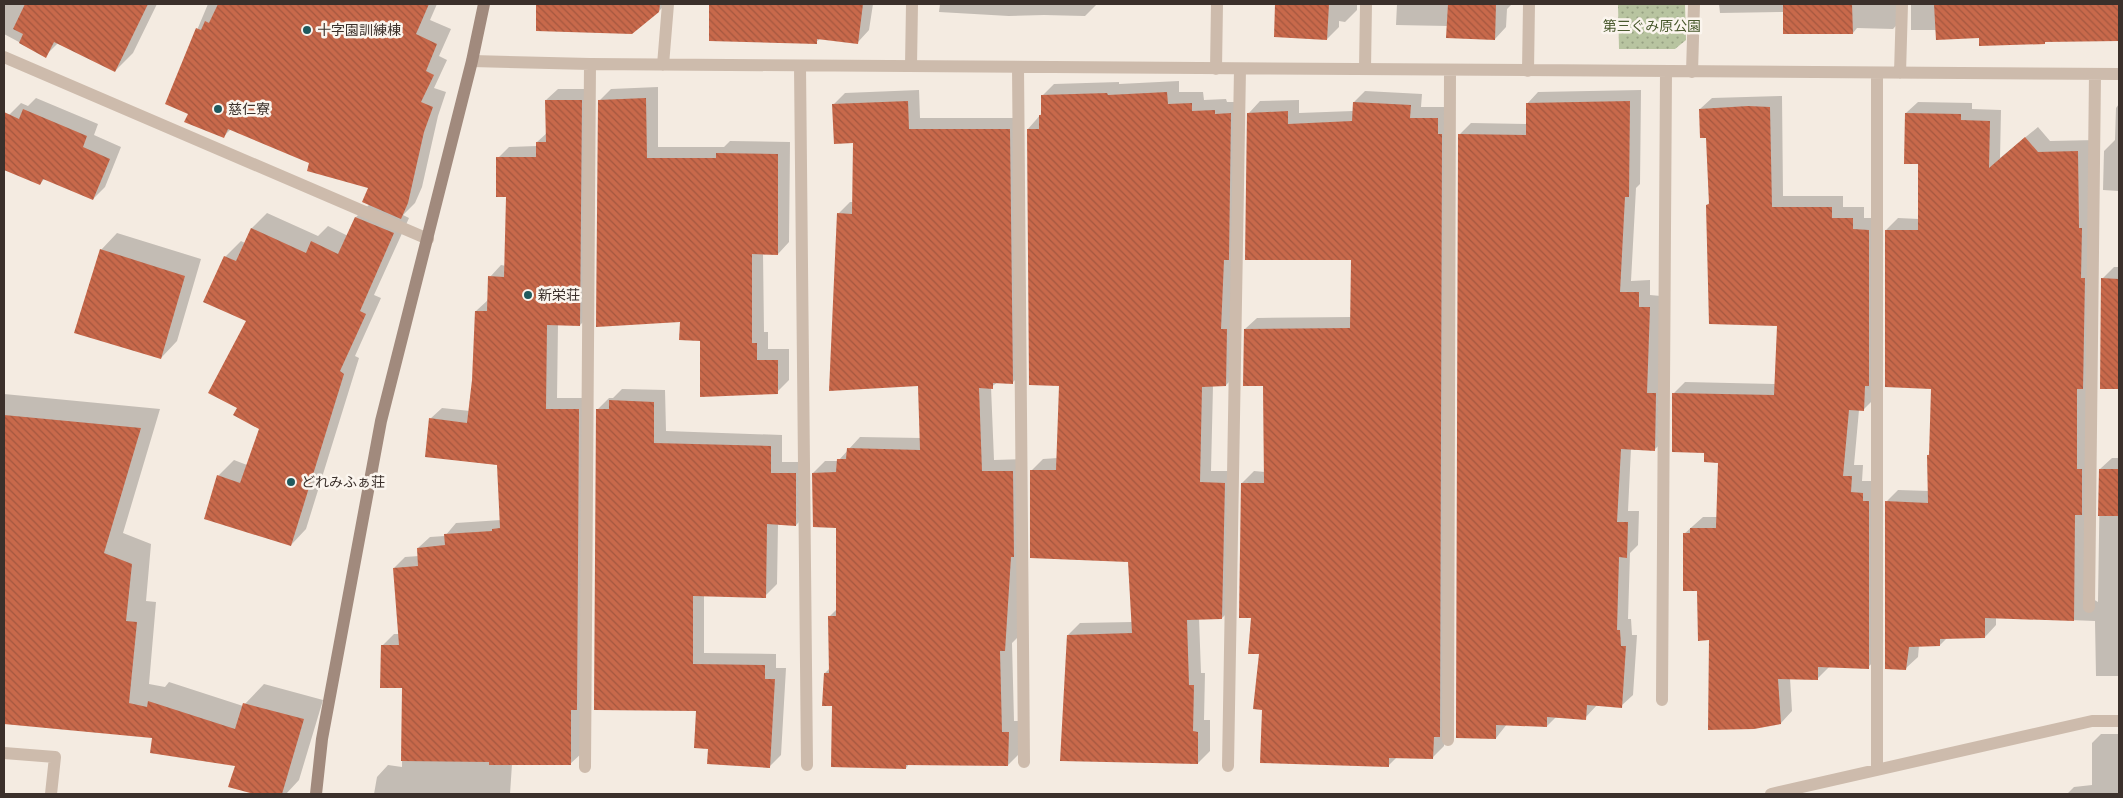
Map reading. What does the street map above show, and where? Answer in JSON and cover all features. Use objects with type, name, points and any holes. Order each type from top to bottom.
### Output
[{"type":"street","points":[[316,794],[322,739],[380,421],[428,239],[472,61],[484,4]]},
{"type":"street","points":[[663,65],[668,4]]},
{"type":"street","points":[[911,66],[912,4]]},
{"type":"street","points":[[1216,69],[1217,4]]},
{"type":"street","points":[[1365,69],[1366,4]]},
{"type":"street","points":[[1528,71],[1529,4]]},
{"type":"street","points":[[1692,72],[1694,4]]},
{"type":"street","points":[[1900,73],[1902,4]]},
{"type":"street","points":[[4,58],[428,239]]},
{"type":"street","points":[[472,61],[663,65],[2119,74]]},
{"type":"street","points":[[585,767],[590,64]]},
{"type":"street","points":[[800,66],[807,765]]},
{"type":"street","points":[[1018,67],[1024,762]]},
{"type":"street","points":[[1228,766],[1240,69]]},
{"type":"street","points":[[1448,740],[1450,70]]},
{"type":"street","points":[[1662,700],[1666,72]]},
{"type":"street","points":[[1877,74],[1877,770]]},
{"type":"street","points":[[2089,607],[2095,74]]},
{"type":"street","points":[[1775,794],[2092,721],[2119,721]]},
{"type":"street","points":[[4,753],[55,757],[51,794]]},
{"type":"green space","name":"第三ぐみ原公園","points":[[1618,4],[1685,4],[1686,40],[1675,49],[1619,49]]},
{"type":"building","points":[[25,4],[148,4],[115,72],[54,42],[46,58],[19,43],[23,34],[13,29]]},
{"type":"building","points":[[218,4],[429,4],[416,34],[437,44],[426,71],[434,75],[421,102],[433,107],[424,132],[408,203],[401,219],[362,202],[368,188],[307,171],[309,163],[228,129],[224,138],[184,122],[188,114],[165,104],[196,28],[201,30],[205,21],[209,23]]},
{"type":"building","points":[[536,4],[660,4],[659,12],[632,34],[536,31]]},
{"type":"building","points":[[709,4],[863,4],[858,44],[817,39],[817,44],[709,41]]},
{"type":"building","points":[[1275,4],[1329,4],[1327,40],[1274,37]]},
{"type":"building","points":[[1448,4],[1496,4],[1495,40],[1446,38]]},
{"type":"building","points":[[1783,4],[1852,4],[1853,34],[1783,34]]},
{"type":"building","points":[[1934,4],[2119,4],[2119,41],[2045,42],[2045,44],[1979,46],[1979,38],[1936,40]]},
{"type":"building","points":[[1167,92],[1168,104],[1192,103],[1192,111],[1215,110],[1215,114],[1231,113],[1229,260],[1224,260],[1221,329],[1227,329],[1226,386],[1202,387],[1200,482],[1225,483],[1222,619],[1187,620],[1189,685],[1194,685],[1193,731],[1198,732],[1198,764],[1060,761],[1067,635],[1132,633],[1128,562],[1030,558],[1030,470],[1056,470],[1059,386],[1029,385],[1027,129],[1039,129],[1041,95],[1107,93],[1108,95]]},
{"type":"building","points":[[646,98],[647,158],[716,158],[716,153],[778,154],[778,255],[752,254],[752,343],[757,343],[757,360],[778,360],[778,394],[700,397],[700,341],[679,340],[680,322],[596,327],[598,100]]},
{"type":"building","points":[[545,100],[582,100],[580,326],[547,325],[546,409],[579,409],[577,710],[571,710],[571,765],[489,765],[489,762],[401,761],[402,688],[380,688],[381,645],[399,645],[393,568],[418,566],[417,548],[445,545],[444,534],[492,531],[492,529],[500,528],[497,465],[425,457],[429,418],[467,423],[472,380],[475,311],[487,311],[488,276],[504,277],[506,197],[496,197],[496,157],[536,157],[536,142],[546,142]]},
{"type":"building","points":[[908,101],[909,129],[1010,129],[1013,384],[993,383],[993,389],[979,388],[982,471],[1013,471],[1014,557],[1011,557],[1005,651],[1000,651],[1002,732],[1009,732],[1008,766],[906,765],[906,769],[831,767],[832,706],[822,706],[824,673],[829,673],[828,616],[836,616],[836,528],[813,527],[812,473],[836,472],[837,459],[846,459],[847,448],[920,450],[918,386],[829,391],[837,213],[852,214],[853,143],[834,144],[832,104]]},
{"type":"building","points":[[1630,101],[1629,197],[1625,197],[1620,292],[1639,292],[1639,307],[1650,307],[1647,393],[1656,393],[1655,451],[1621,449],[1617,522],[1628,522],[1627,558],[1619,557],[1617,630],[1620,630],[1621,646],[1626,646],[1622,708],[1587,705],[1586,720],[1547,717],[1547,727],[1496,725],[1496,739],[1456,738],[1458,134],[1526,135],[1526,103]]},
{"type":"building","points":[[1353,102],[1411,105],[1410,118],[1438,118],[1438,134],[1442,134],[1440,737],[1434,737],[1433,759],[1389,758],[1389,767],[1260,763],[1262,710],[1253,709],[1259,654],[1248,654],[1251,618],[1239,618],[1241,483],[1264,483],[1263,386],[1243,386],[1244,329],[1350,328],[1351,260],[1245,260],[1247,113],[1288,111],[1288,124],[1352,121]]},
{"type":"building","points":[[1748,106],[1770,107],[1772,207],[1832,207],[1832,218],[1853,218],[1853,229],[1869,230],[1869,386],[1865,386],[1864,411],[1849,410],[1843,476],[1852,476],[1851,492],[1863,493],[1863,501],[1869,501],[1869,669],[1818,667],[1818,680],[1778,679],[1781,724],[1754,729],[1708,730],[1709,640],[1698,641],[1697,591],[1683,591],[1683,533],[1690,533],[1690,528],[1716,528],[1718,463],[1704,462],[1704,453],[1672,452],[1672,393],[1774,395],[1777,326],[1709,324],[1706,205],[1709,204],[1706,138],[1700,138],[1699,109]]},
{"type":"building","points":[[23,109],[87,136],[83,147],[110,159],[93,200],[43,179],[40,185],[4,170],[4,112],[19,119]]},
{"type":"building","points":[[1905,113],[1961,114],[1961,120],[1990,121],[1989,168],[2025,137],[2038,152],[2078,151],[2079,228],[2082,228],[2081,278],[2085,278],[2083,389],[2077,389],[2077,469],[2082,469],[2082,515],[2075,515],[2074,621],[1985,618],[1985,638],[1940,639],[1940,646],[1909,647],[1906,670],[1885,669],[1885,501],[1928,503],[1927,455],[1929,455],[1931,389],[1885,387],[1885,230],[1918,230],[1918,164],[1904,164]]},
{"type":"building","points":[[355,217],[394,233],[360,311],[366,314],[340,371],[344,374],[291,546],[204,519],[217,475],[240,483],[259,429],[233,415],[237,408],[208,393],[246,321],[203,302],[224,256],[236,261],[251,228],[306,253],[311,241],[338,254]]},
{"type":"building","points":[[100,249],[185,276],[161,359],[74,333]]},
{"type":"building","points":[[2101,278],[2119,279],[2119,389],[2100,389]]},
{"type":"building","points":[[609,400],[654,402],[654,443],[771,446],[771,473],[796,473],[796,526],[767,524],[766,598],[693,596],[693,664],[765,665],[765,679],[775,679],[770,768],[707,764],[708,749],[694,748],[696,711],[594,710],[596,409],[609,409]]},
{"type":"building","points":[[4,415],[141,428],[104,553],[132,564],[126,621],[137,622],[129,703],[147,707],[148,701],[235,729],[243,703],[304,719],[282,794],[254,794],[228,787],[235,766],[150,753],[152,738],[4,724]]},
{"type":"building","points":[[2099,469],[2119,469],[2119,516],[2098,516]]},
{"type":"place","name":"十字園訓練棟","points":[[307,30]]},
{"type":"place","name":"慈仁寮","points":[[218,109]]},
{"type":"place","name":"新栄荘","points":[[528,295]]},
{"type":"place","name":"どれみふぁ荘","points":[[291,482]]}]
